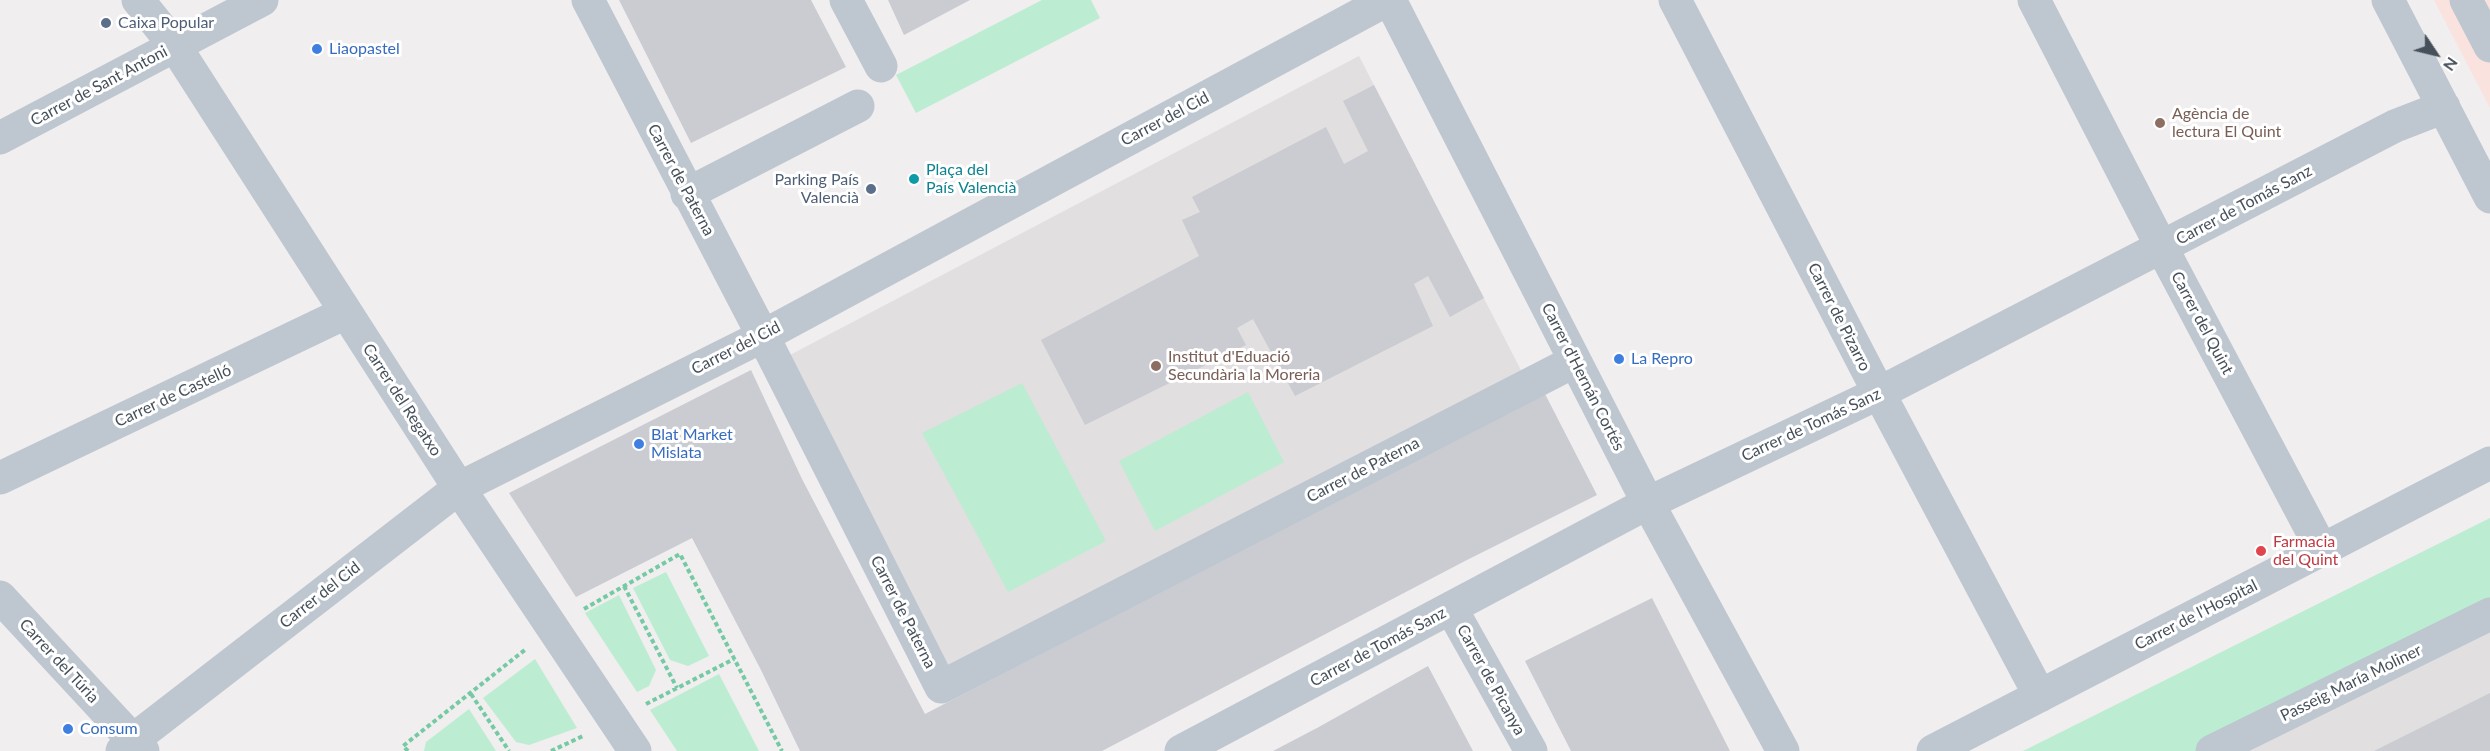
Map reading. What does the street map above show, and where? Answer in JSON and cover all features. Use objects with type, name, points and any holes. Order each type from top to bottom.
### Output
[{"type":"street","name":"Carrer del Regatxo","points":[[138,0],[175,46],[345,314],[635,751]]},
{"type":"street","name":"Carrer de Sant Antoni","points":[[0,138],[262,0]]},
{"type":"street","name":"Carrer de Paterna","points":[[588,0],[687,194],[763,336],[941,687],[1575,361]]},
{"type":"street","points":[[846,0],[881,66]]},
{"type":"street","name":"Carrer del Cid","points":[[133,747],[459,488],[763,336],[1389,0]]},
{"type":"street","name":"Carrer d'Hernán Cortés","points":[[1389,0],[1648,502],[1783,751]]},
{"type":"street","name":"Carrer de Pizarro","points":[[1675,0],[1879,393],[2040,696]]},
{"type":"street","name":"Carrer del Quint","points":[[2034,0],[2322,550]]},
{"type":"street","points":[[2388,0],[2490,196]]},
{"type":"street","points":[[2466,0],[2490,46]]},
{"type":"street","points":[[687,194],[858,106]]},
{"type":"street","name":"Carrer de Tomás Sanz","points":[[1181,751],[1648,502],[1879,393],[2396,126],[2444,107]]},
{"type":"street","name":"Carrer de Castelló","points":[[0,478],[345,314]]},
{"type":"street","name":"Carrer de l'Hospital","points":[[1933,751],[2490,463]]},
{"type":"street","name":"Carrer del Túria","points":[[0,597],[133,747]]},
{"type":"street","name":"Carrer de Picanya","points":[[1451,608],[1531,751]]},
{"type":"street","name":"Passeig María Moliner","points":[[2212,751],[2490,614]]},
{"type":"path","points":[[624,586],[677,688]]},
{"type":"path","points":[[471,694],[509,751]]},
{"type":"shaded area","points":[[2434,0],[2490,0],[2490,108]]},
{"type":"shaded area","name":"Institut d'Eduació Secundària la Moreria","points":[[1359,56],[1524,376],[946,667],[788,356]]},
{"type":"shaded area","points":[[2490,619],[2490,751],[2226,751]]},
{"type":"green space","points":[[1042,0],[1091,0],[1100,18],[916,113],[896,75]]},
{"type":"green space","points":[[1022,383],[1106,541],[1008,592],[922,433]]},
{"type":"green space","points":[[1248,392],[1284,462],[1155,531],[1119,461]]},
{"type":"green space","points":[[2490,518],[2490,616],[2226,751],[2023,751]]},
{"type":"green space","points":[[666,572],[709,656],[688,666],[670,660],[633,588]]},
{"type":"green space","points":[[619,595],[656,670],[649,686],[637,692],[585,613]]},
{"type":"green space","points":[[535,659],[577,728],[529,745],[516,742],[483,698]]},
{"type":"green space","points":[[719,674],[759,751],[677,751],[650,710]]},
{"type":"green space","points":[[469,709],[496,751],[424,751],[426,742]]},
{"type":"building","points":[[619,0],[811,0],[846,67],[691,143]]},
{"type":"building","points":[[888,0],[970,0],[904,35]]},
{"type":"building","points":[[1374,85],[1484,298],[1450,317],[1428,276],[1414,284],[1433,326],[1295,396],[1253,319],[1237,328],[1246,345],[1085,425],[1041,340],[1199,256],[1182,220],[1200,212],[1192,197],[1326,127],[1344,164],[1368,151],[1343,101]]},
{"type":"building","points":[[751,370],[802,479],[925,714],[1544,392],[1597,495],[1465,561],[1102,751],[800,751],[761,670],[692,538],[576,597],[509,493]]},
{"type":"building","points":[[1652,598],[1730,751],[1571,751],[1525,661]]},
{"type":"building","points":[[1428,666],[1473,751],[1273,751],[1317,728]]},
{"type":"building","points":[[2490,693],[2490,751],[2374,751]]},
{"type":"place","name":"Caixa Popular","points":[[106,23]]},
{"type":"place","name":"Liaopastel","points":[[317,49]]},
{"type":"place","name":"Agència de lectura El Quint","points":[[2160,123]]},
{"type":"place","name":"Plaça del País Valencià","points":[[914,179]]},
{"type":"place","name":"Parking País Valencià","points":[[871,189]]},
{"type":"place","name":"La Repro","points":[[1619,359]]},
{"type":"place","name":"Institut d'Eduació Secundària la Moreria","points":[[1156,366]]},
{"type":"place","name":"Blat Market Mislata","points":[[639,444]]},
{"type":"place","name":"Farmacia del Quint","points":[[2261,551]]},
{"type":"place","name":"Consum","points":[[68,729]]}]
